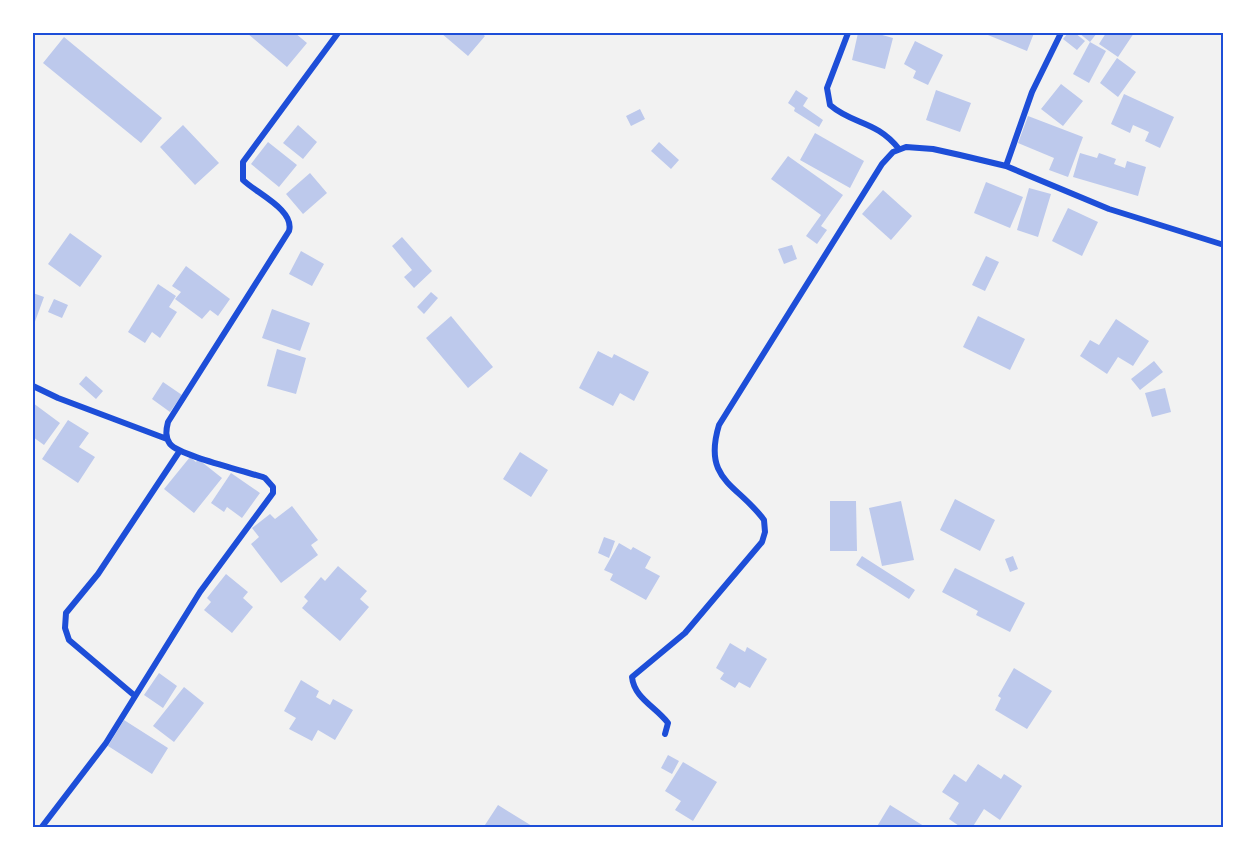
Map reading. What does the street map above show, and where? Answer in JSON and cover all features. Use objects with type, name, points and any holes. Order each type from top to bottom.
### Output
[{"type":"street","points":[[167,439],[168,422],[289,231],[290,226],[285,214],[243,180],[243,162],[338,33]]},
{"type":"street","points":[[848,33],[827,88],[830,105],[844,115],[882,131],[899,149]]},
{"type":"street","points":[[1005,166],[1032,92],[1060,33]]},
{"type":"street","points":[[665,734],[668,723],[639,694],[633,684],[632,676],[685,633],[762,542],[765,532],[764,520],[758,511],[741,498],[723,477],[716,464],[714,446],[719,425],[882,165],[899,149],[933,149],[1005,166],[1109,209],[1224,245]]},
{"type":"street","points":[[33,386],[58,398],[167,439],[179,452],[265,478],[271,483],[273,492],[200,592],[106,743],[41,828]]},
{"type":"street","points":[[135,696],[69,640],[65,628],[66,613],[98,574],[179,452]]},
{"type":"building","points":[[247,33],[295,33],[307,43],[287,67]]},
{"type":"building","points":[[441,33],[481,33],[485,36],[468,56]]},
{"type":"building","points":[[858,33],[875,33],[893,38],[885,69],[852,60]]},
{"type":"building","points":[[983,33],[1034,33],[1027,51]]},
{"type":"building","points":[[1068,33],[1075,33],[1085,41],[1077,50],[1063,39]]},
{"type":"building","points":[[1079,33],[1097,33],[1090,42]]},
{"type":"building","points":[[1106,33],[1134,33],[1118,57],[1099,44]]},
{"type":"building","points":[[64,37],[162,118],[141,143],[43,63]]},
{"type":"building","points":[[915,41],[943,55],[928,85],[913,78],[916,71],[904,64]]},
{"type":"building","points":[[1090,42],[1106,51],[1089,83],[1073,74]]},
{"type":"building","points":[[1117,58],[1136,72],[1118,97],[1100,83]]},
{"type":"building","points":[[1061,84],[1083,101],[1063,126],[1041,109]]},
{"type":"building","points":[[796,90],[808,98],[803,106],[823,120],[819,127],[794,111],[795,108],[788,103]]},
{"type":"building","points":[[936,90],[971,103],[960,132],[926,120]]},
{"type":"building","points":[[1124,94],[1174,117],[1160,148],[1145,141],[1149,132],[1133,125],[1130,133],[1111,124]]},
{"type":"building","points":[[640,109],[645,119],[631,126],[626,116]]},
{"type":"building","points":[[1028,116],[1083,137],[1068,177],[1049,170],[1054,158],[1018,143]]},
{"type":"building","points":[[183,125],[219,163],[195,185],[160,147]]},
{"type":"building","points":[[298,125],[317,142],[303,159],[283,143]]},
{"type":"building","points":[[815,133],[864,161],[850,188],[800,160]]},
{"type":"building","points":[[268,142],[297,165],[279,187],[251,164]]},
{"type":"building","points":[[659,142],[679,160],[671,169],[651,151]]},
{"type":"building","points":[[1080,153],[1097,158],[1099,153],[1116,159],[1114,164],[1125,168],[1127,161],[1146,167],[1138,196],[1073,177]]},
{"type":"building","points":[[788,156],[843,195],[821,226],[827,230],[817,244],[806,236],[821,215],[771,179]]},
{"type":"building","points":[[310,173],[327,193],[303,214],[286,194]]},
{"type":"building","points":[[986,182],[1023,197],[1010,228],[974,213]]},
{"type":"building","points":[[1029,188],[1051,194],[1038,237],[1017,230]]},
{"type":"building","points":[[883,190],[912,216],[891,240],[862,214]]},
{"type":"building","points":[[1068,208],[1098,222],[1082,256],[1052,241]]},
{"type":"building","points":[[70,233],[102,256],[80,287],[48,264]]},
{"type":"building","points":[[402,237],[432,271],[414,288],[404,277],[412,270],[392,246]]},
{"type":"building","points":[[792,245],[797,259],[784,264],[778,249]]},
{"type":"building","points":[[301,251],[324,264],[312,286],[289,274]]},
{"type":"building","points":[[986,256],[999,262],[985,291],[972,285]]},
{"type":"building","points":[[186,266],[230,299],[218,316],[210,310],[202,319],[175,299],[181,292],[172,286]]},
{"type":"building","points":[[158,284],[176,296],[169,307],[177,312],[160,338],[152,332],[145,343],[128,332]]},
{"type":"building","points":[[431,292],[438,298],[424,314],[417,307]]},
{"type":"building","points":[[33,293],[44,297],[33,327]]},
{"type":"building","points":[[54,299],[68,305],[62,318],[48,312]]},
{"type":"building","points":[[272,309],[310,323],[300,351],[262,338]]},
{"type":"building","points":[[451,316],[493,367],[468,388],[426,338]]},
{"type":"building","points":[[978,316],[1025,339],[1010,370],[963,347]]},
{"type":"building","points":[[1116,319],[1149,341],[1133,366],[1118,357],[1107,374],[1080,356],[1090,340],[1099,345]]},
{"type":"building","points":[[277,349],[306,358],[296,394],[267,386]]},
{"type":"building","points":[[598,351],[612,358],[614,354],[649,372],[634,401],[620,393],[613,406],[579,388]]},
{"type":"building","points":[[1154,361],[1163,372],[1140,390],[1131,379]]},
{"type":"building","points":[[86,376],[103,391],[96,399],[79,384]]},
{"type":"building","points":[[163,382],[182,395],[170,412],[152,399]]},
{"type":"building","points":[[1165,388],[1171,412],[1152,417],[1145,393]]},
{"type":"building","points":[[33,403],[60,423],[44,445],[33,437]]},
{"type":"building","points":[[68,420],[89,433],[79,447],[95,457],[78,483],[42,459]]},
{"type":"building","points":[[520,452],[548,470],[531,497],[503,479]]},
{"type":"building","points":[[190,457],[196,462],[198,459],[222,478],[194,513],[164,489]]},
{"type":"building","points":[[231,473],[260,493],[242,518],[227,507],[224,512],[211,503]]},
{"type":"building","points":[[955,499],[995,520],[980,551],[940,530]]},
{"type":"building","points":[[830,501],[856,501],[857,551],[830,551]]},
{"type":"building","points":[[901,501],[914,560],[882,566],[869,508]]},
{"type":"building","points":[[292,506],[318,540],[311,545],[318,555],[281,583],[251,544],[259,537],[252,528],[270,514],[275,519]]},
{"type":"building","points":[[604,537],[615,541],[609,558],[598,553]]},
{"type":"building","points":[[619,543],[631,550],[633,547],[651,557],[645,568],[660,576],[646,600],[610,580],[613,574],[604,570]]},
{"type":"building","points":[[862,556],[915,590],[909,599],[856,565]]},
{"type":"building","points":[[1013,556],[1018,569],[1010,572],[1005,559]]},
{"type":"building","points":[[338,566],[367,591],[360,599],[369,607],[340,641],[302,608],[308,601],[304,597],[321,577],[325,581]]},
{"type":"building","points":[[955,568],[1025,603],[1010,632],[976,615],[978,611],[942,592]]},
{"type":"building","points":[[226,574],[248,592],[243,598],[253,607],[232,633],[204,610],[211,602],[207,598]]},
{"type":"building","points":[[730,643],[745,652],[747,647],[767,659],[750,688],[739,682],[735,688],[720,679],[724,673],[716,668]]},
{"type":"building","points":[[1014,668],[1052,691],[1027,729],[995,710],[1001,698],[998,696]]},
{"type":"building","points":[[159,673],[177,686],[163,708],[144,695]]},
{"type":"building","points":[[301,680],[319,691],[316,697],[330,705],[333,699],[353,710],[335,740],[318,730],[312,741],[289,729],[296,718],[284,711]]},
{"type":"building","points":[[184,687],[204,703],[174,742],[153,726]]},
{"type":"building","points":[[124,720],[168,748],[152,774],[108,746]]},
{"type":"building","points":[[668,755],[679,761],[672,774],[661,768]]},
{"type":"building","points":[[683,762],[717,782],[693,821],[675,810],[681,801],[665,791]]},
{"type":"building","points":[[978,764],[1001,779],[1004,774],[1022,786],[1000,820],[984,809],[972,828],[962,828],[949,819],[959,803],[942,792],[954,774],[966,782]]},
{"type":"building","points":[[498,805],[532,826],[531,828],[483,828]]},
{"type":"building","points":[[890,805],[927,828],[876,828]]}]
